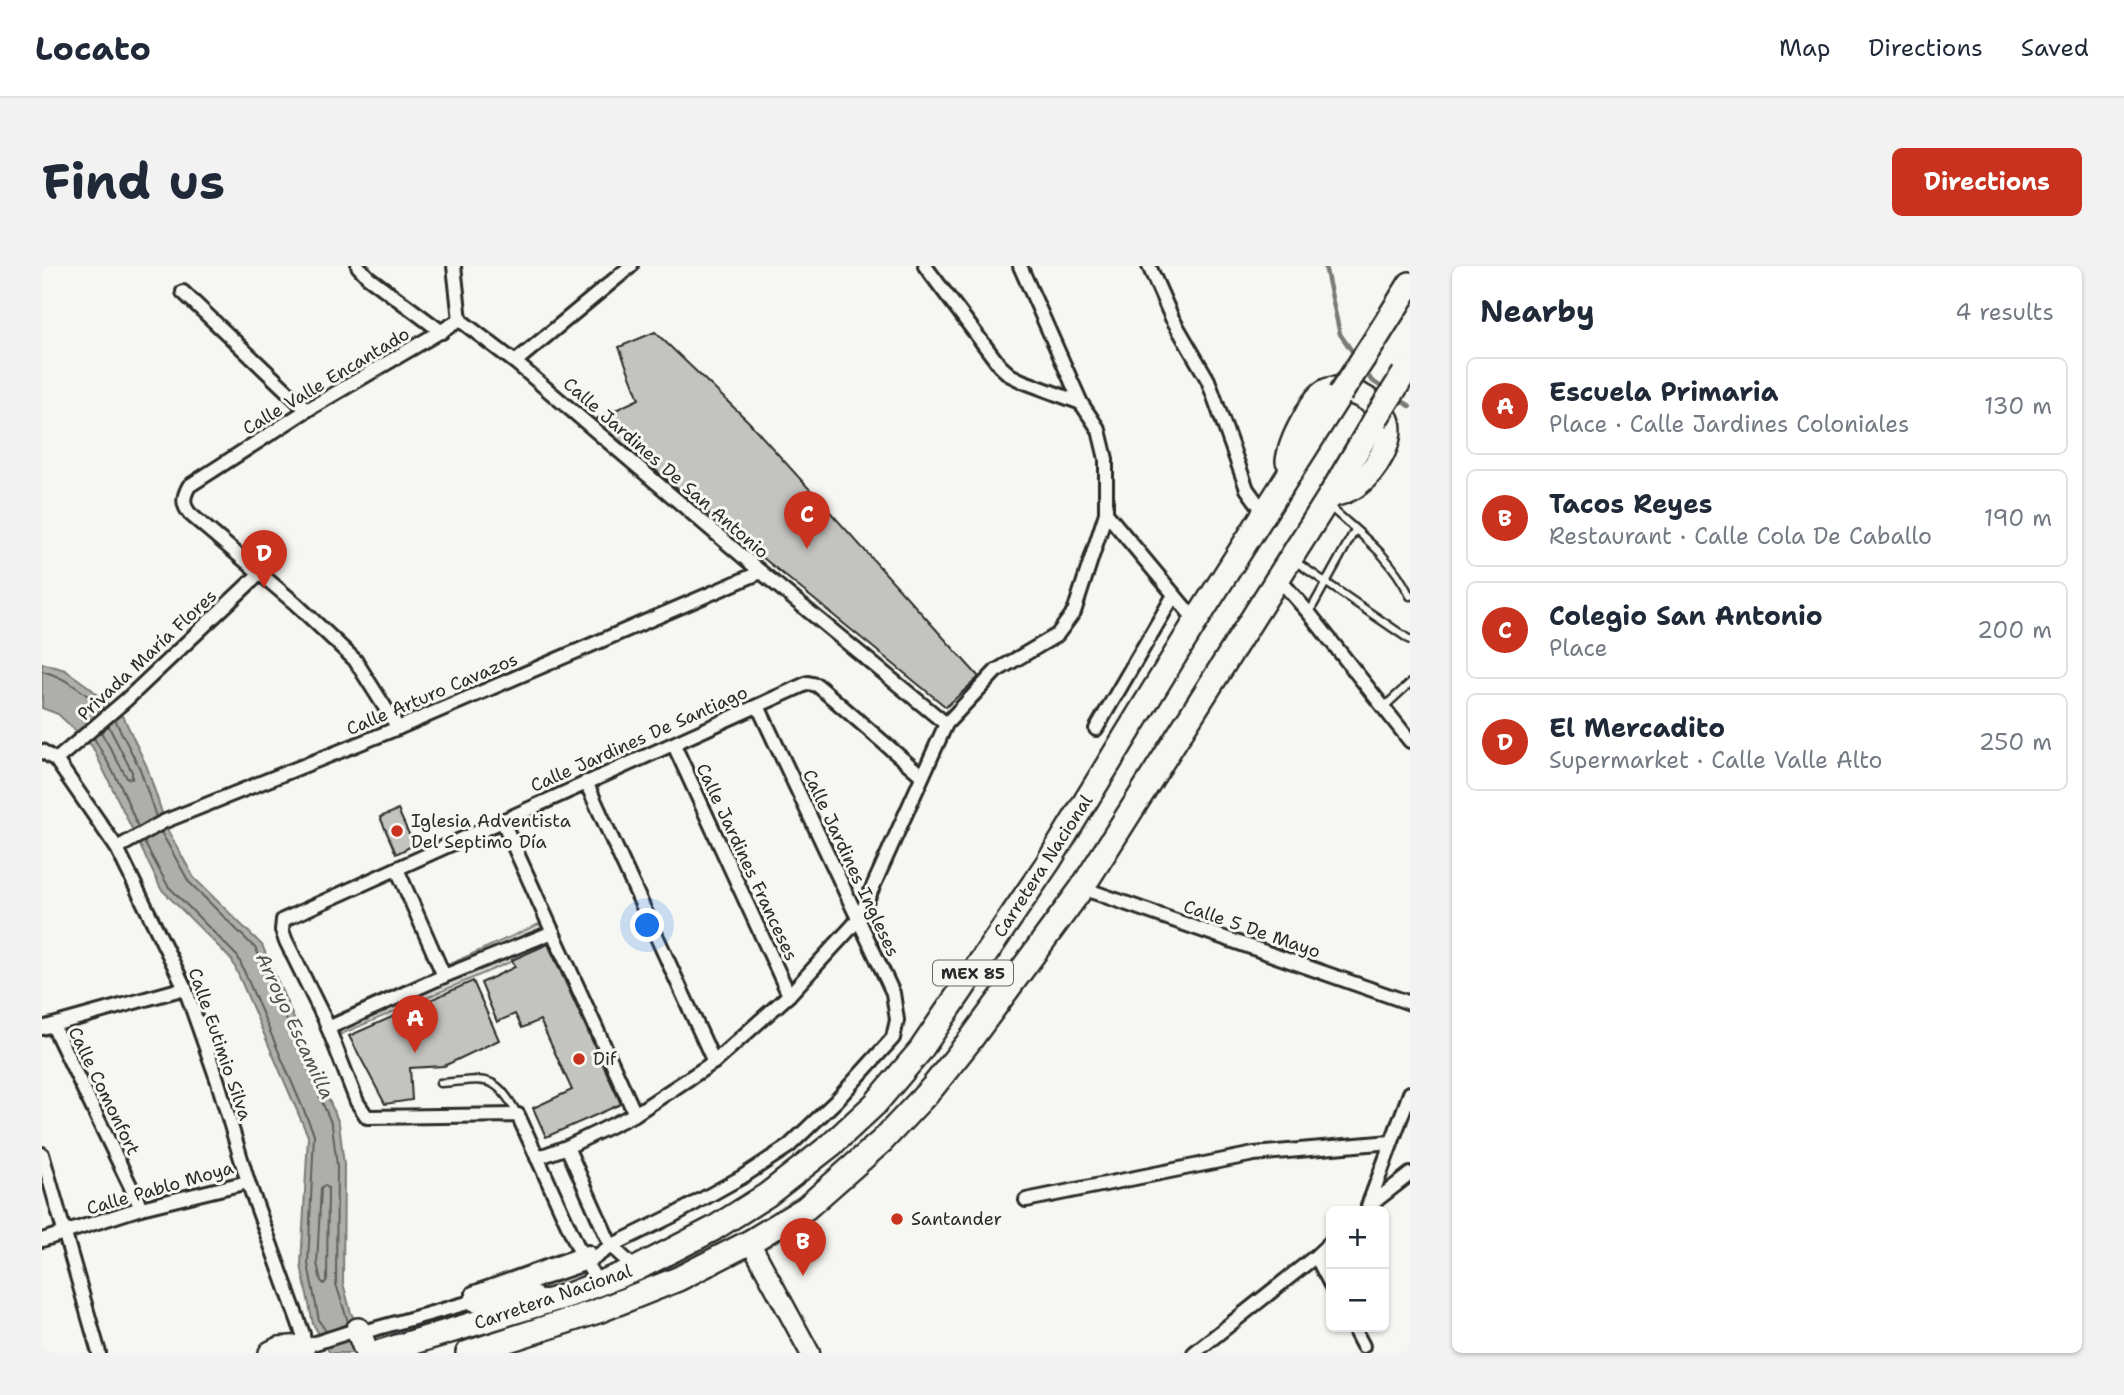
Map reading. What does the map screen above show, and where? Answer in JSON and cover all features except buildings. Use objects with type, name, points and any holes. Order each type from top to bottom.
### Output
[{"type":"highway","name":"Carretera Nacional","points":[[377,1353],[569,1295],[636,1269],[713,1229],[767,1195],[831,1144],[875,1104],[920,1051],[1049,861],[1196,621],[1410,284]]},
{"type":"highway","name":"Carretera Nacional","points":[[468,1353],[598,1311],[678,1279],[750,1242],[806,1208],[882,1141],[932,1088],[971,1039],[1082,888],[1328,500],[1407,369]]},
{"type":"highway","name":"MEX 85","points":[[1286,480],[1289,454],[1312,405],[1324,391],[1335,388],[1352,391],[1377,408],[1387,419],[1389,432],[1386,445],[1360,483],[1328,500]]},
{"type":"highway","name":"MEX 85","points":[[477,1300],[569,1295]]},
{"type":"highway","name":"MEX 85","points":[[517,1353],[548,1328]]},
{"type":"main road","points":[[750,1242],[810,1353]]},
{"type":"street","points":[[358,266],[368,277],[442,332]]},
{"type":"street","points":[[515,362],[631,266]]},
{"type":"street","points":[[925,266],[1000,366],[1010,375],[1081,403]]},
{"type":"street","points":[[537,1158],[567,1147],[635,1114],[714,1062],[789,995],[858,920],[946,724],[996,671],[1057,635],[1074,612],[1106,513],[1106,459],[1099,430],[1081,403],[1020,266]]},
{"type":"street","points":[[1149,266],[1172,318],[1208,380],[1247,489],[1265,514]]},
{"type":"street","points":[[458,269],[460,320]]},
{"type":"street","points":[[183,292],[307,410]]},
{"type":"street","name":"Calle Valle Encantado","points":[[259,574],[190,514],[184,506],[184,496],[189,486],[307,410],[460,320]]},
{"type":"street","name":"Calle Jardines De San Antonio","points":[[460,320],[515,362],[761,572],[946,724]]},
{"type":"street","points":[[1106,513],[1196,621]]},
{"type":"street","name":"Calle Arturo Cavazos","points":[[117,848],[163,822],[398,729],[761,572]]},
{"type":"street","points":[[259,574],[296,604],[355,660],[398,729]]},
{"type":"street","name":"Privada María Flores","points":[[56,760],[126,700],[259,574]]},
{"type":"street","points":[[1278,578],[1309,612],[1410,741]]},
{"type":"street","points":[[1096,729],[1174,595]]},
{"type":"street","name":"Calle Jardines De Santiago","points":[[328,1028],[282,930],[283,920],[802,685],[817,685],[921,775]]},
{"type":"street","name":"Calle Jardines Ingleses","points":[[611,1246],[696,1203],[789,1146],[836,1101],[894,1038],[897,1020],[893,993],[758,706]]},
{"type":"street","name":"Calle Jardines Franceses","points":[[674,745],[789,995]]},
{"type":"street","name":"Calle Eutimio Silva","points":[[42,751],[56,760],[117,848],[185,988],[218,1079],[247,1182],[300,1348]]},
{"type":"street","points":[[586,782],[714,1062]]},
{"type":"street","points":[[502,820],[635,1114]]},
{"type":"street","points":[[397,869],[444,976]]},
{"type":"street","name":"Calle 5 De Mayo","points":[[1082,888],[1410,1003]]},
{"type":"street","points":[[553,932],[444,976],[328,1028],[357,1102],[367,1117],[517,1115],[584,1259],[599,1285]]},
{"type":"street","points":[[48,1027],[185,988]]},
{"type":"street","name":"Calle Comonfort","points":[[48,1027],[141,1208]]},
{"type":"street","points":[[1366,1206],[1410,1093]]},
{"type":"street","points":[[1026,1200],[1254,1154],[1391,1142]]},
{"type":"street","points":[[567,1147],[611,1246],[636,1269]]},
{"type":"street","points":[[42,1154],[99,1353]]},
{"type":"street","points":[[1369,1206],[1410,1174]]},
{"type":"street","name":"Calle Pablo Moya","points":[[42,1240],[141,1208],[247,1182]]},
{"type":"street","points":[[477,1300],[611,1246]]},
{"type":"street","points":[[1194,1353],[1326,1246]]},
{"type":"street","points":[[1316,1256],[1326,1275]]},
{"type":"street","name":"MEX 85","points":[[357,1336],[473,1293],[584,1259]]},
{"type":"street","name":"MEX 85","points":[[300,1348],[357,1336],[477,1300]]},
{"type":"street","points":[[1356,1332],[1363,1346]]},
{"type":"lane","points":[[1328,500],[1355,530],[1393,565],[1410,596]]},
{"type":"lane","points":[[1309,612],[1355,530]]},
{"type":"lane","points":[[1290,558],[1410,640]]},
{"type":"lane","points":[[1384,707],[1410,683]]},
{"type":"lane","points":[[440,1083],[484,1080],[494,1083],[503,1088],[517,1115]]},
{"type":"shaded area","points":[[548,920],[557,942],[332,1038],[325,1020]]},
{"type":"water","name":"Arroyo Escamilla","points":[[42,663],[65,670],[124,718],[147,767],[168,831],[194,878],[262,945],[339,1123],[344,1165],[343,1283],[351,1313],[373,1353],[330,1353],[313,1324],[301,1265],[308,1136],[232,960],[161,889],[92,746],[58,714],[42,708]]},
{"type":"waterway","points":[[1325,266],[1340,334],[1356,357]]},
{"type":"waterway","points":[[1365,370],[1371,380],[1386,390]]},
{"type":"waterway","points":[[1396,397],[1410,406]]},
{"type":"place","name":"Colegio San Antonio","points":[[807,549]]},
{"type":"place","name":"El Mercadito","points":[[264,588]]},
{"type":"place","name":"Iglesia Adventista Del Septimo Día","points":[[397,831]]},
{"type":"place","name":"Escuela Primaria","points":[[415,1053]]},
{"type":"place","name":"Dif","points":[[579,1059]]},
{"type":"place","name":"Santander","points":[[897,1219]]},
{"type":"place","name":"Tacos Reyes","points":[[803,1276]]}]
